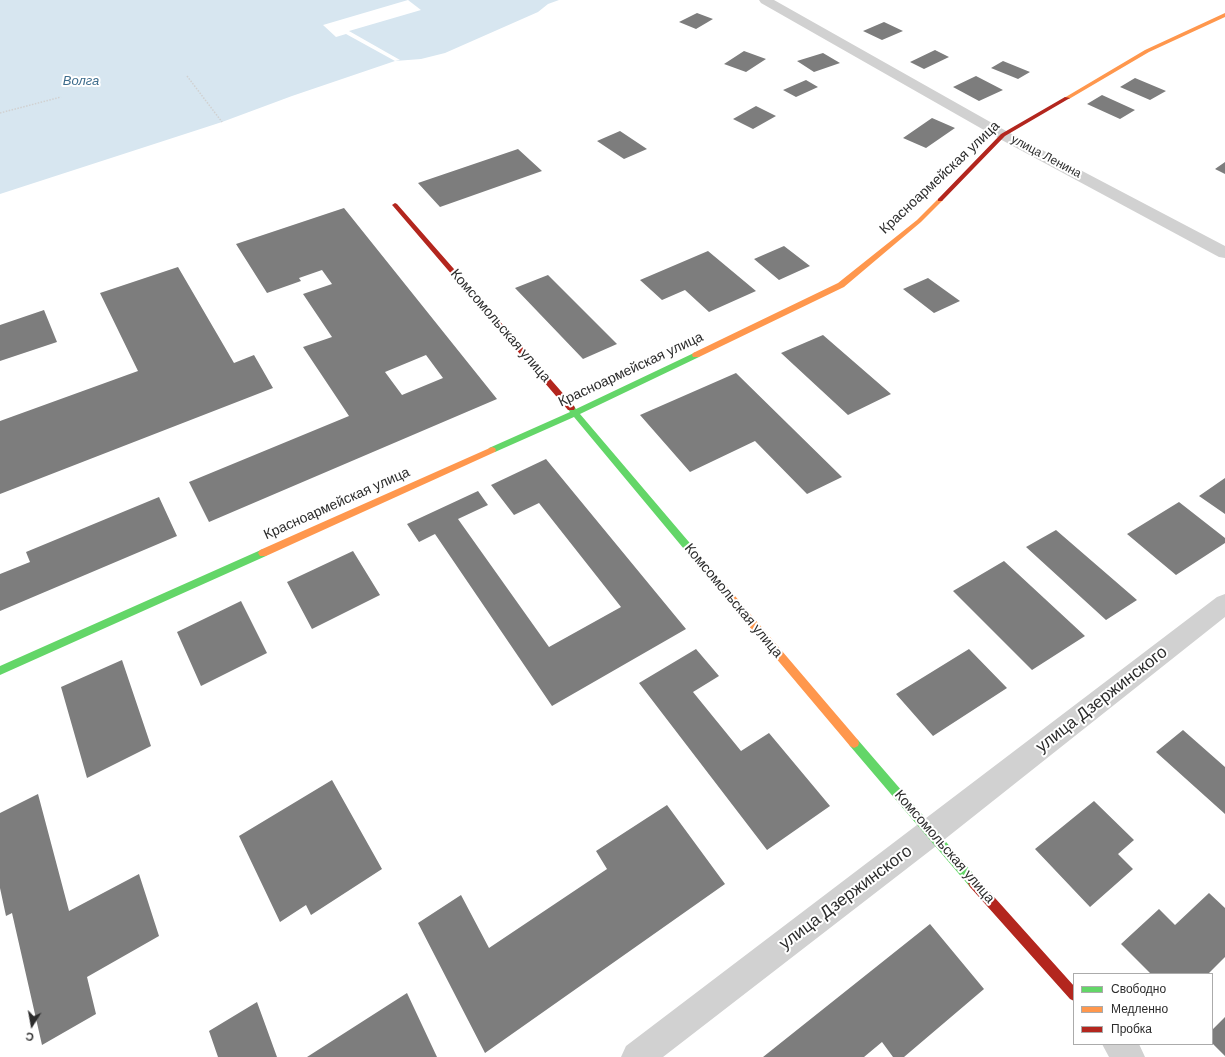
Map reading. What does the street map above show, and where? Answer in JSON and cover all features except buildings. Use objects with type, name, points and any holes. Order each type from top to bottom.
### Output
[{"type":"street","name":"улица Ленина","points":[[765,0],[1003,134],[1225,253]]},
{"type":"street","name":"Красноармейская улица","points":[[0,671],[574,413],[841,285],[919,221],[1003,134],[1147,51],[1225,15]]},
{"type":"street","name":"Комсомольская улица","points":[[395,205],[574,413],[930,834],[1073,994]]},
{"type":"street","name":"улица Дзержинского","points":[[637,1057],[930,834],[1225,604]]},
{"type":"street","points":[[1119,1045],[1129,1057]]},
{"type":"path","points":[[187,76],[222,122]]},
{"type":"path","points":[[0,113],[61,97]]},
{"type":"water","name":"Волга","points":[[0,0],[559,0],[548,4],[538,12],[445,53],[421,59],[395,61],[292,96],[222,122],[0,194]]},
{"type":"pier","points":[[408,0],[421,10],[349,31],[400,60],[395,61],[346,34],[336,37],[323,25]]},
{"type":"traffic: fast","points":[[492,450],[575,413],[696,355]]},
{"type":"traffic: fast","points":[[571,408],[697,558]]},
{"type":"traffic: fast","points":[[0,671],[263,553]]},
{"type":"traffic: fast","points":[[854,743],[974,883]]},
{"type":"traffic: slow","points":[[1067,98],[1147,51],[1225,15]]},
{"type":"traffic: slow","points":[[696,355],[841,285],[919,221],[940,200]]},
{"type":"traffic: slow","points":[[263,553],[492,450]]},
{"type":"traffic: slow","points":[[697,558],[854,743]]},
{"type":"traffic: jam","points":[[940,200],[1003,135],[1067,98]]},
{"type":"traffic: jam","points":[[395,205],[571,408]]},
{"type":"traffic: jam","points":[[974,883],[1073,994]]}]
